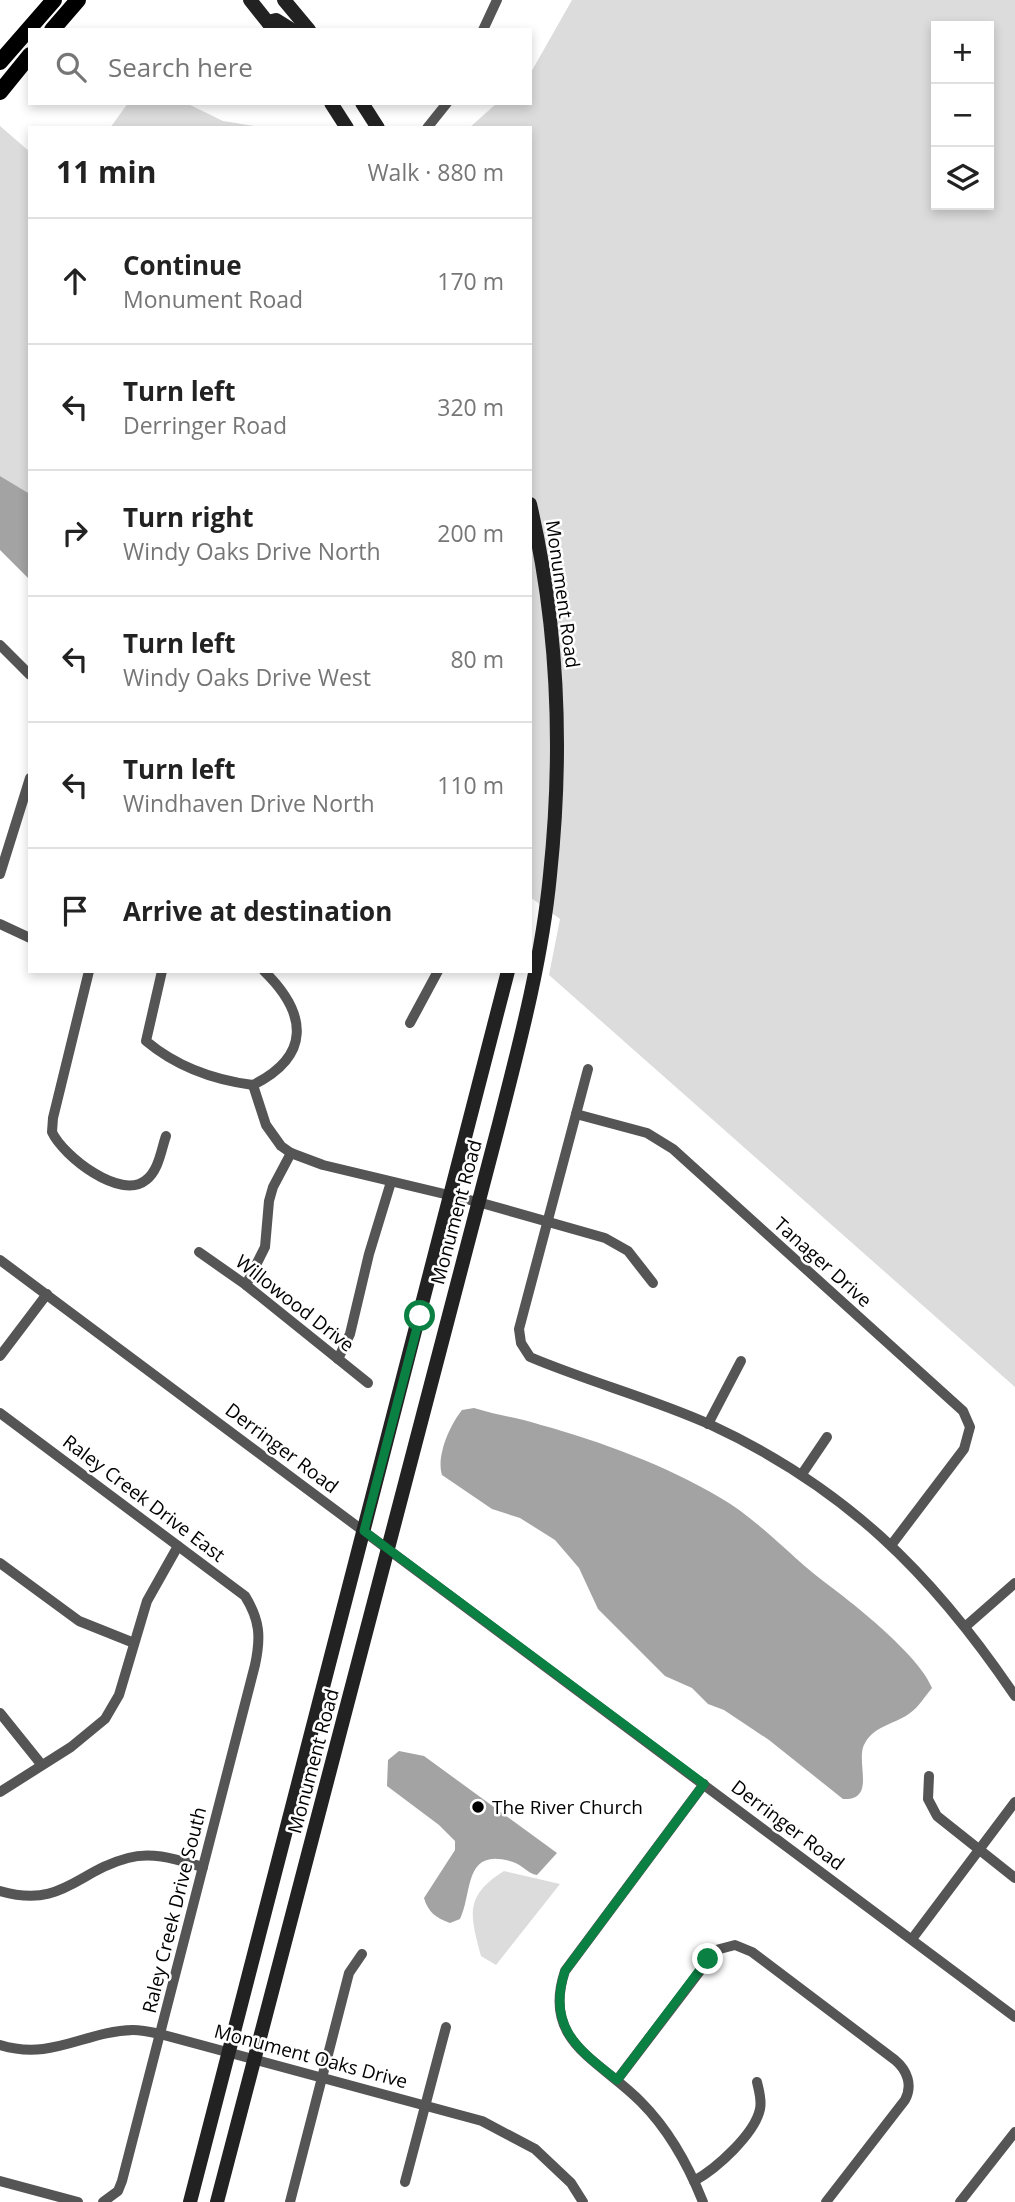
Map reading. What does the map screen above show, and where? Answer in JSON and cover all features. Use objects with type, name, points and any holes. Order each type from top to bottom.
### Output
[{"type":"main road","points":[[30,28],[54,0]]},
{"type":"main road","points":[[54,28],[78,0]]},
{"type":"main road","points":[[250,0],[271,26],[276,20],[289,28]]},
{"type":"main road","points":[[284,0],[307,28]]},
{"type":"main road","points":[[0,62],[28,30]]},
{"type":"main road","points":[[0,72],[13,47]]},
{"type":"main road","points":[[0,92],[28,57]]},
{"type":"main road","points":[[332,105],[346,126]]},
{"type":"main road","points":[[363,105],[377,126]]},
{"type":"main road","name":"Monument Road","points":[[217,2202],[526,1019],[552,854],[556,709],[546,594],[532,515]]},
{"type":"main road","name":"Monument Road","points":[[190,2202],[508,973]]},
{"type":"street","points":[[484,28],[497,0]]},
{"type":"street","points":[[429,126],[445,105]]},
{"type":"street","points":[[0,645],[28,673]]},
{"type":"street","points":[[0,874],[28,784]]},
{"type":"street","points":[[0,924],[28,936]]},
{"type":"street","points":[[89,973],[53,1118],[52,1132],[71,1155],[106,1179],[128,1186],[139,1185],[153,1174],[166,1136]]},
{"type":"street","points":[[162,973],[146,1041],[161,1053],[197,1072],[253,1085],[279,1071],[296,1041],[296,1020],[284,994],[266,973]]},
{"type":"street","points":[[410,1023],[437,973]]},
{"type":"street","points":[[589,1069],[519,1329],[521,1343],[530,1357],[708,1424],[802,1474],[891,1545],[934,1587],[966,1626],[1015,1696]]},
{"type":"street","points":[[253,1085],[266,1125],[281,1146],[291,1153],[323,1165],[478,1202],[617,1243],[638,1261],[653,1283]]},
{"type":"street","name":"Tanager Drive","points":[[576,1114],[647,1133],[673,1149],[963,1411],[970,1427],[968,1441],[891,1545]]},
{"type":"street","points":[[246,1284],[265,1247],[268,1208],[273,1187],[291,1153]]},
{"type":"street","points":[[338,1359],[350,1334],[369,1254],[391,1182]]},
{"type":"street","name":"Willowood Drive","points":[[200,1252],[246,1284],[368,1383]]},
{"type":"street","name":"Derringer Road","points":[[0,1260],[1015,2017]]},
{"type":"street","points":[[0,1356],[47,1294]]},
{"type":"street","points":[[708,1424],[741,1361]]},
{"type":"street","name":"Raley Creek Drive East","points":[[0,1413],[245,1596],[258,1619]]},
{"type":"street","points":[[802,1474],[827,1437]]},
{"type":"street","points":[[0,1792],[82,1739],[105,1718],[119,1695],[147,1601],[178,1546]]},
{"type":"street","points":[[0,1563],[79,1621],[134,1643]]},
{"type":"street","points":[[966,1626],[1015,1583]]},
{"type":"street","name":"Raley Creek Drive South","points":[[103,2202],[118,2191],[122,2181],[260,1643],[258,1619]]},
{"type":"street","points":[[0,1713],[41,1765]]},
{"type":"street","points":[[929,1776],[927,1786],[932,1810],[1015,1878]]},
{"type":"street","points":[[703,2202],[668,2137],[643,2104],[576,2045],[562,2022],[558,2000],[565,1971],[704,1784]]},
{"type":"street","points":[[912,1939],[1015,1802]]},
{"type":"street","points":[[0,1891],[27,1895],[54,1893],[131,1857],[160,1856],[203,1867]]},
{"type":"street","points":[[617,2080],[716,1950],[740,1946],[752,1952],[895,2060],[906,2073],[908,2094],[905,2100],[825,2202]]},
{"type":"street","points":[[290,2202],[348,1973],[362,1954]]},
{"type":"street","points":[[405,2182],[446,2027]]},
{"type":"street","name":"Monument Oaks Drive","points":[[0,2045],[33,2051],[56,2049],[133,2030],[160,2034],[425,2104],[482,2121],[535,2149],[571,2183],[583,2202]]},
{"type":"street","points":[[694,2181],[719,2165],[758,2116],[761,2097],[757,2082]]},
{"type":"street","points":[[960,2202],[1015,2132]]},
{"type":"street","points":[[0,2181],[78,2202]]},
{"type":"shaded area","points":[[572,0],[1015,0],[1015,1387],[549,975],[560,919],[532,898],[532,126],[471,126],[495,105],[532,105],[532,70]]},
{"type":"shaded area","points":[[127,105],[190,105],[223,121],[254,126],[111,126]]},
{"type":"shaded area","points":[[0,126],[28,150],[28,493],[0,476]]},
{"type":"shaded area","points":[[0,476],[28,493],[28,578],[0,550]]},
{"type":"shaded area","points":[[474,1408],[533,1423],[633,1455],[699,1486],[749,1517],[902,1648],[932,1688],[913,1711],[880,1728],[869,1737],[862,1750],[863,1778],[860,1793],[854,1798],[843,1799],[769,1740],[724,1710],[708,1704],[692,1688],[665,1676],[598,1609],[579,1568],[555,1540],[520,1518],[492,1509],[442,1475],[441,1459],[449,1432],[462,1410]]},
{"type":"shaded area","points":[[399,1751],[424,1756],[557,1853],[537,1875],[513,1862],[485,1860],[473,1874],[460,1919],[450,1923],[437,1917],[430,1911],[424,1898],[455,1850],[455,1841],[439,1825],[387,1786],[388,1760]]},
{"type":"shaded area","points":[[504,1871],[560,1884],[496,1965],[481,1956],[474,1929],[473,1908],[482,1889]]},
{"type":"place","name":"The River Church","points":[[478,1807]]},
{"type":"route","points":[[420,1316],[364,1531],[704,1784],[565,1971],[558,1995],[558,2009],[567,2033],[585,2055],[617,2080],[708,1959]]}]
